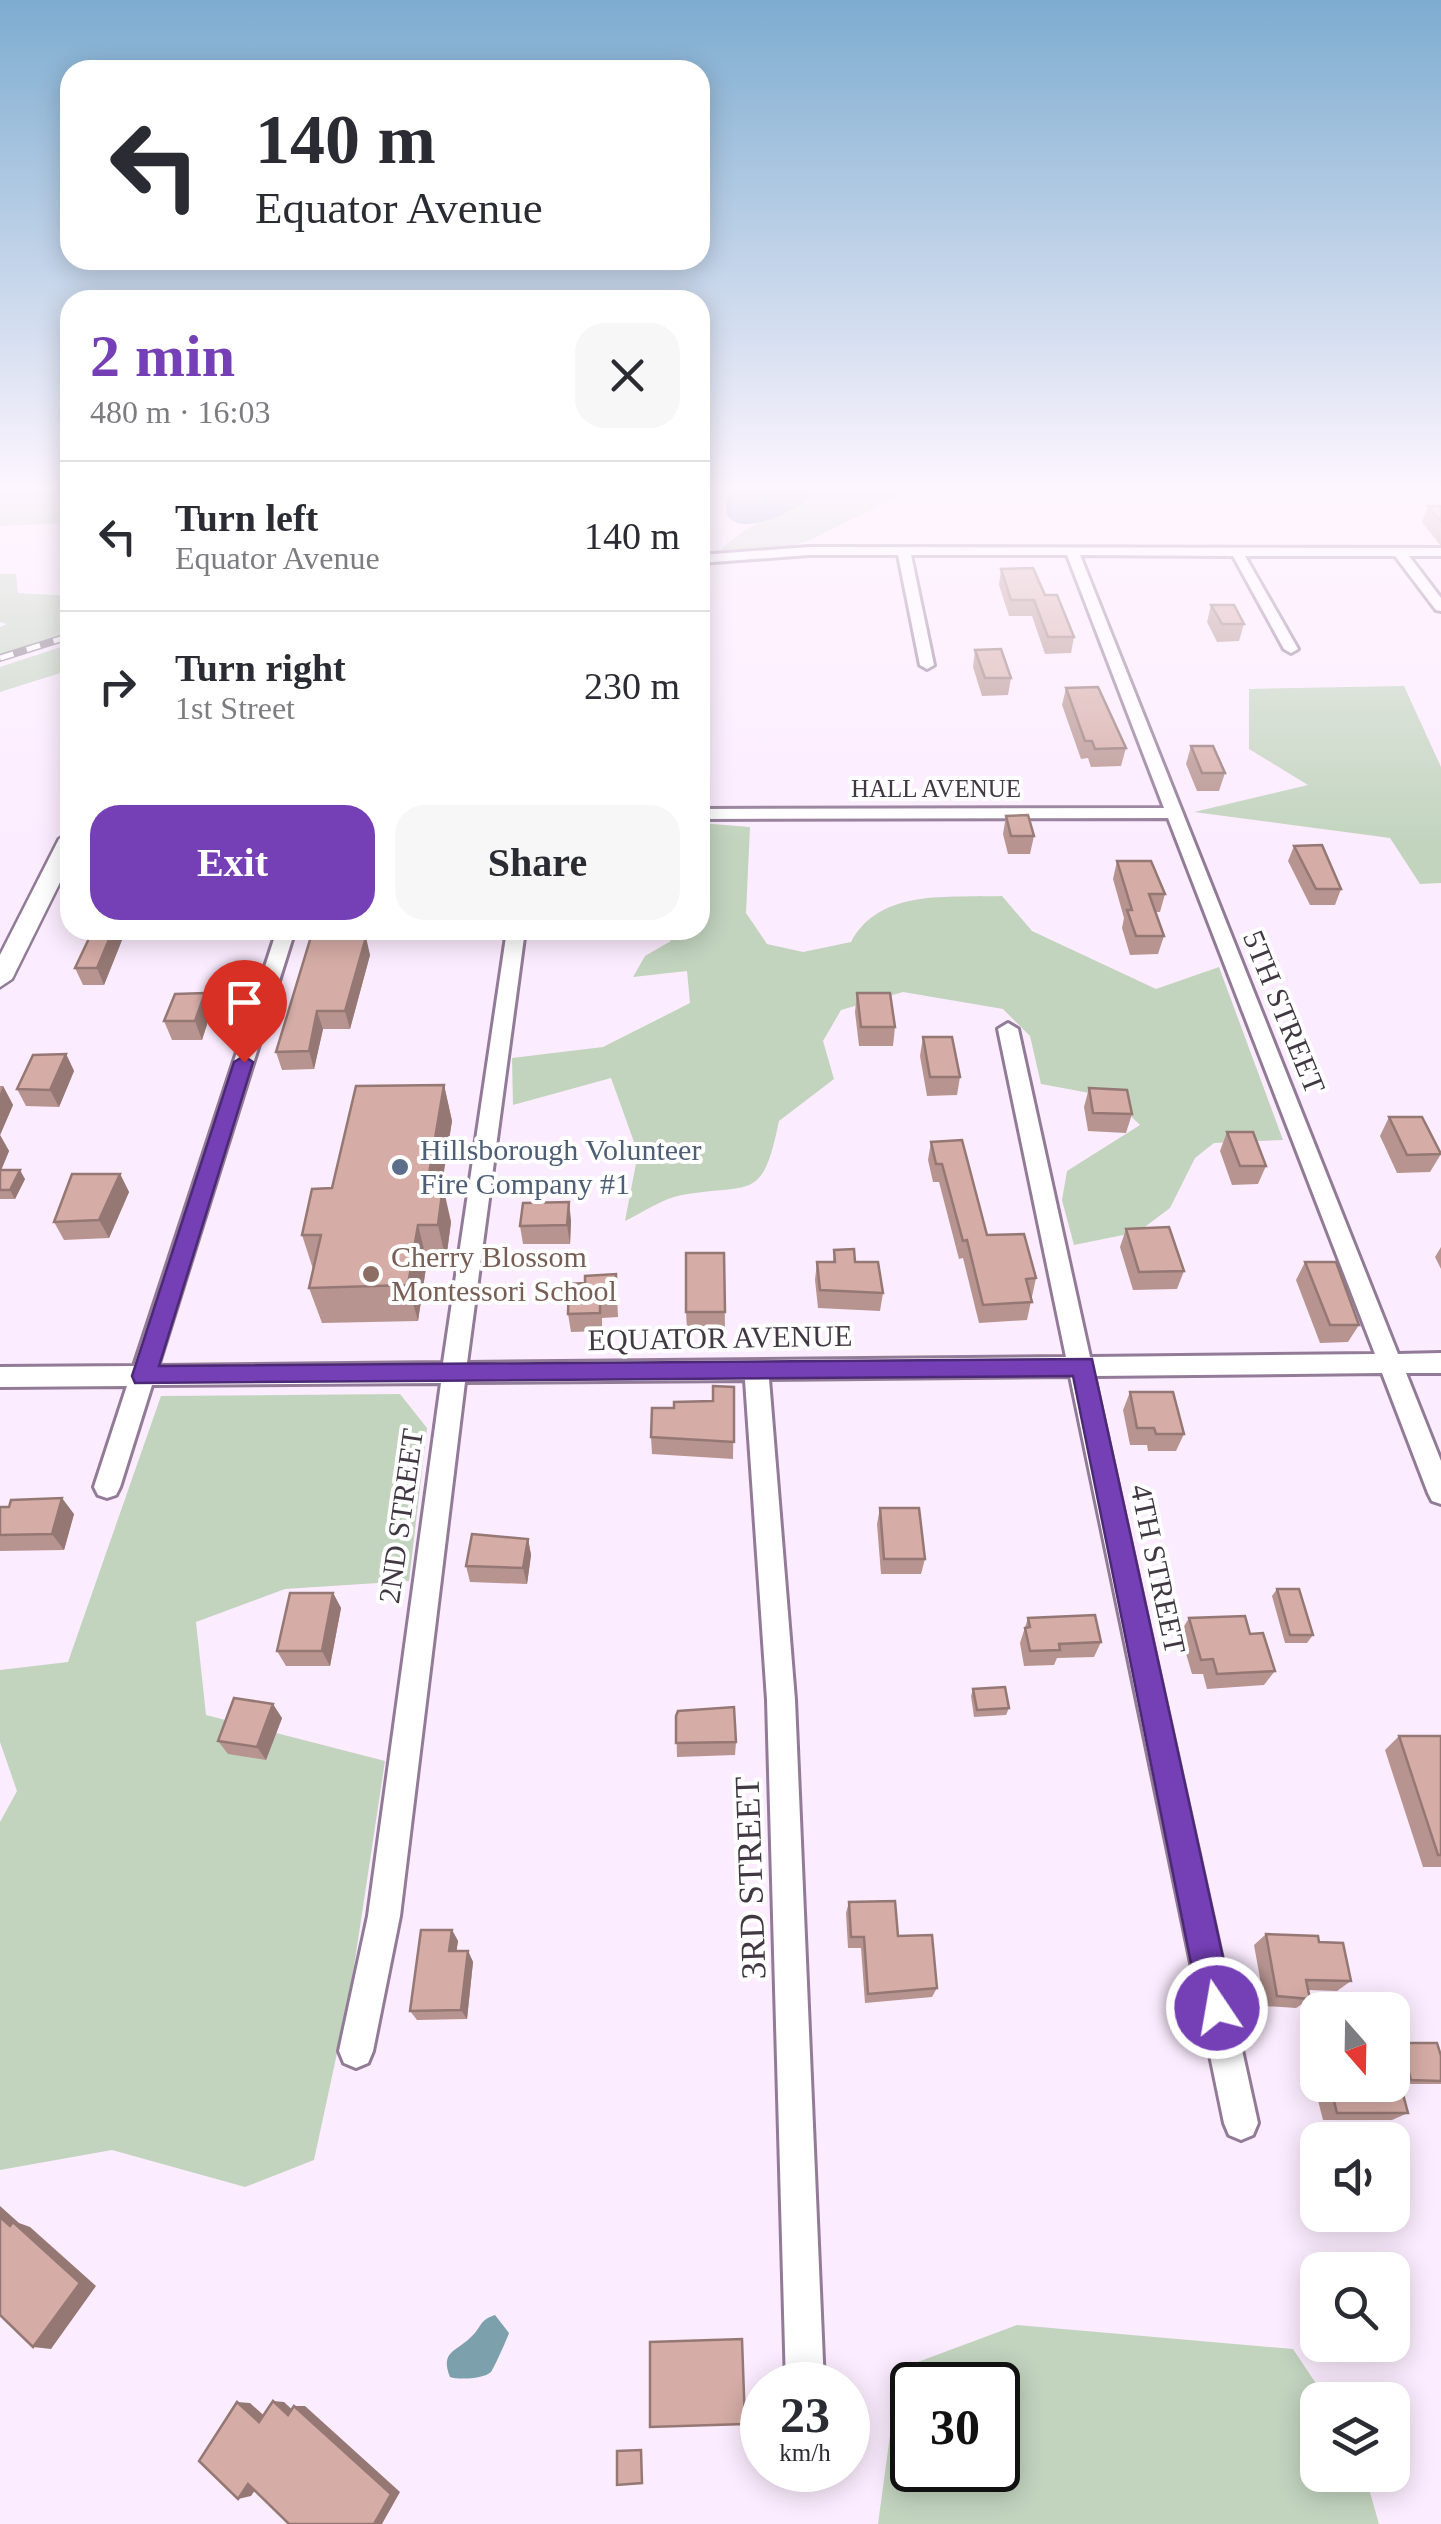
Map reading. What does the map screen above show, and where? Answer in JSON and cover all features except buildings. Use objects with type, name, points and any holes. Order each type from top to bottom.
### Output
[{"type":"street","points":[[915,608],[927,665]]},
{"type":"street","name":"5TH STREET","points":[[1094,608],[1441,1493]]},
{"type":"street","points":[[1268,608],[1291,649]]},
{"type":"street","name":"HALL AVENUE","points":[[710,814],[1173,812]]},
{"type":"street","points":[[0,979],[60,859]]},
{"type":"street","points":[[107,1487],[283,940]]},
{"type":"street","name":"2ND STREET","points":[[356,2051],[384,1916],[418,1630],[515,940]]},
{"type":"street","name":"4TH STREET","points":[[1008,1029],[1083,1366],[1241,2123]]},
{"type":"street","name":"EQUATOR AVENUE","points":[[0,1377],[1441,1363]]},
{"type":"street","name":"3RD STREET","points":[[756,1370],[782,1700],[804,2362]]},
{"type":"green space","points":[[0,608],[60,608],[60,635],[0,654],[0,627],[7,624],[0,622]]},
{"type":"green space","points":[[60,647],[60,673],[0,692],[0,667]]},
{"type":"green space","points":[[1404,686],[1441,767],[1441,883],[1420,884],[1390,838],[1194,812],[1308,785],[1249,749],[1249,689]]},
{"type":"green space","points":[[710,824],[750,827],[746,913],[767,944],[803,952],[851,942],[879,912],[897,904],[938,897],[1002,896],[1032,931],[1156,989],[1219,967],[1283,1140],[1214,1143],[1195,1158],[1170,1208],[1138,1232],[1074,1245],[1062,1200],[1067,1171],[1140,1125],[1111,1097],[1041,1084],[1030,1036],[1003,1009],[903,992],[841,1010],[823,1041],[834,1079],[779,1121],[760,1177],[739,1188],[675,1197],[625,1221],[638,1153],[611,1078],[513,1105],[512,1058],[603,1047],[690,1003],[687,971],[633,977],[645,956],[671,941],[710,940]]},
{"type":"green space","points":[[400,1394],[427,1428],[409,1581],[285,1589],[196,1622],[206,1715],[385,1761],[350,1993],[314,2160],[245,2187],[112,2150],[0,2170],[0,1822],[17,1791],[0,1742],[0,1670],[68,1662],[161,1396]]},
{"type":"green space","points":[[1017,2325],[1293,2349],[1315,2382],[1300,2382],[1300,2492],[1370,2492],[1379,2524],[878,2524],[890,2435],[890,2492],[1020,2492],[1020,2362],[918,2362]]},
{"type":"water","points":[[495,2315],[509,2333],[491,2372],[471,2378],[450,2377],[448,2357]]},
{"type":"railway","points":[[0,658],[60,639]]},
{"type":"place","name":"Hillsborough Volunteer Fire Company #1","points":[[400,1167]]},
{"type":"place","name":"Cherry Blossom Montessori School","points":[[371,1274]]},
{"type":"route","points":[[244,1062],[144,1376],[1083,1366],[1217,2008]]}]
